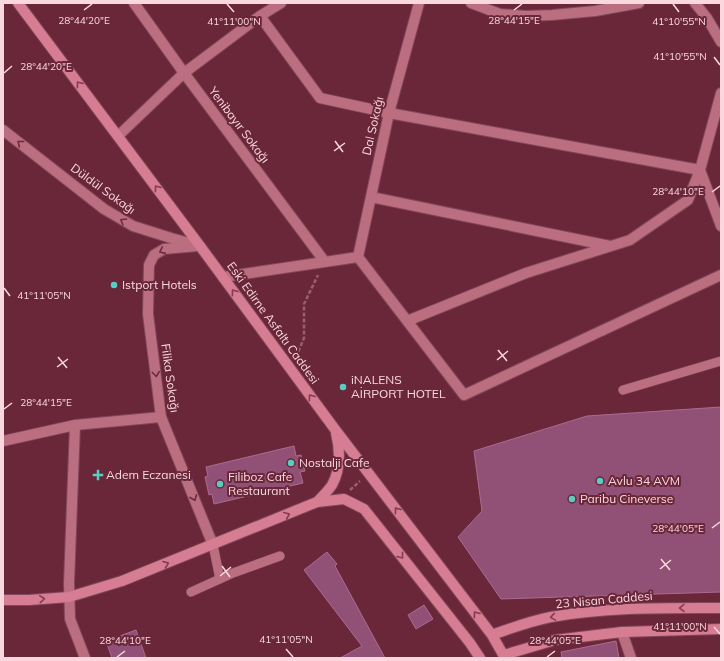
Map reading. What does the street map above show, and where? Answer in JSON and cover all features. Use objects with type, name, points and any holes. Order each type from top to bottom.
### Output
[{"type":"main road","name":"Eski Edirne Asfaltı Caddesi","points":[[18,3],[334,428],[492,634],[504,657]]},
{"type":"main road","points":[[318,502],[332,486],[339,467],[340,448],[334,428]]},
{"type":"main road","points":[[3,600],[30,600],[69,597],[122,581],[318,502],[344,499],[364,509],[470,643],[480,658]]},
{"type":"main road","name":"23 Nisan Caddesi","points":[[492,634],[550,617],[624,609],[721,608]]},
{"type":"main road","points":[[504,657],[555,640],[622,632],[721,629]]},
{"type":"street","name":"Yenibayır Sokağı","points":[[134,3],[184,73],[325,262]]},
{"type":"street","name":"Dal Sokağı","points":[[358,257],[389,113],[419,3]]},
{"type":"street","points":[[471,3],[500,14],[526,16],[595,11],[639,3]]},
{"type":"street","points":[[695,3],[707,18],[721,42]]},
{"type":"street","points":[[118,136],[184,73],[275,5]]},
{"type":"street","points":[[260,16],[320,98],[389,113],[700,170]]},
{"type":"street","points":[[407,321],[526,273],[630,240],[688,200],[700,170],[721,93]]},
{"type":"street","name":"Düldül Sokağı","points":[[3,130],[104,209],[127,223],[200,246]]},
{"type":"street","points":[[700,170],[721,226]]},
{"type":"street","points":[[371,197],[610,246]]},
{"type":"street","name":"Filika Sokağı","points":[[200,246],[164,249],[154,255],[149,265],[148,314],[161,417],[213,545]]},
{"type":"street","points":[[223,277],[358,257],[464,395],[721,275]]},
{"type":"street","points":[[3,441],[75,425],[161,417]]},
{"type":"street","points":[[75,425],[69,597],[70,619],[85,658]]},
{"type":"street","points":[[622,632],[631,658]]},
{"type":"lane","points":[[624,390],[721,361]]},
{"type":"lane","points":[[213,545],[220,579]]},
{"type":"lane","points":[[191,592],[280,556]]},
{"type":"path","points":[[290,368],[304,338],[304,304],[325,262]]},
{"type":"building","name":"Avlu 34 AVM","points":[[721,407],[721,592],[501,599],[458,537],[482,511],[474,451],[587,416]]},
{"type":"building","points":[[294,446],[296,456],[301,455],[305,471],[300,472],[303,483],[214,504],[212,494],[209,495],[205,477],[208,476],[206,467]]},
{"type":"building","points":[[327,552],[337,564],[335,566],[385,658],[340,658],[362,646],[304,570]]},
{"type":"building","points":[[424,605],[433,619],[416,629],[408,615]]},
{"type":"building","points":[[136,630],[146,658],[112,658],[106,641]]},
{"type":"building","points":[[616,641],[619,658],[562,658],[561,652]]},
{"type":"place","name":"Istport Hotels","points":[[114,285]]},
{"type":"place","name":"iNALENS AİRPORT HOTEL","points":[[343,387]]},
{"type":"place","name":"Nostalji Cafe","points":[[291,463]]},
{"type":"place","name":"Adem Eczanesi","points":[[98,475]]},
{"type":"place","name":"Avlu 34 AVM","points":[[600,481]]},
{"type":"place","name":"Filiboz Cafe Restaurant","points":[[220,484]]},
{"type":"place","name":"Paribu Cineverse","points":[[572,499]]}]
